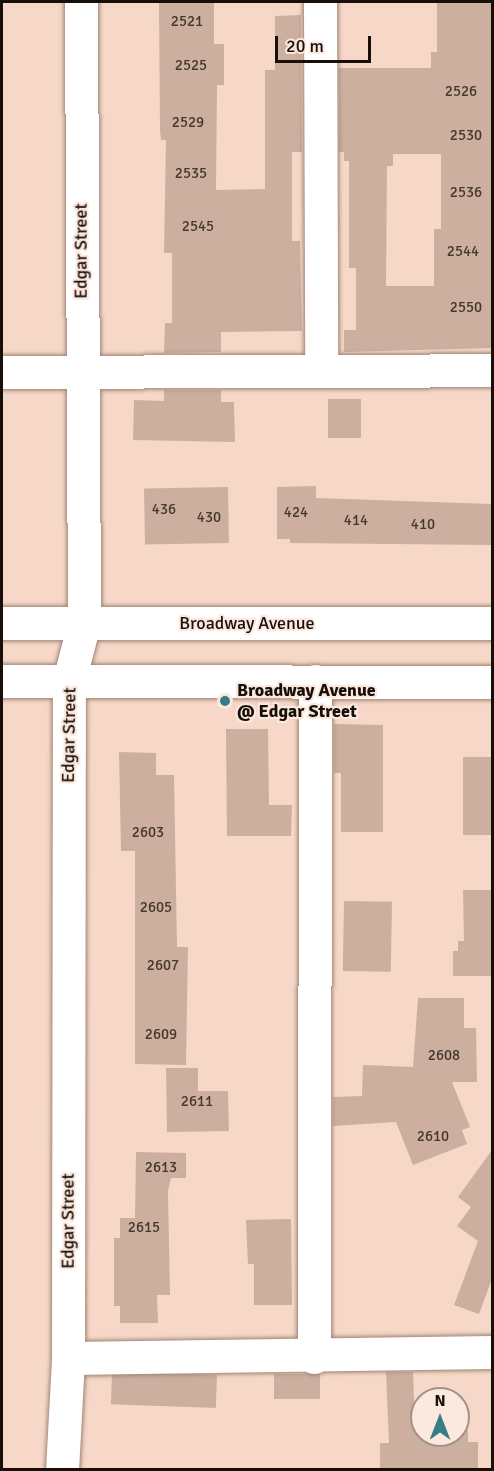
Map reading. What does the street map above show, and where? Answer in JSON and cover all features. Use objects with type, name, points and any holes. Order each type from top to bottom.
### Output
[{"type":"street","name":"Edgar Street","points":[[62,1470],[68,1358],[69,681],[84,623],[81,2]]},
{"type":"street","points":[[320,2],[321,371]]},
{"type":"street","points":[[2,372],[492,370]]},
{"type":"street","name":"Broadway Avenue","points":[[2,623],[492,623]]},
{"type":"street","points":[[2,681],[492,682]]},
{"type":"street","points":[[314,1357],[315,681]]},
{"type":"street","points":[[68,1358],[314,1357],[492,1352]]},
{"type":"building","points":[[214,2],[214,44],[224,44],[224,85],[217,85],[216,190],[265,189],[265,70],[275,70],[275,16],[301,15],[302,152],[292,152],[292,241],[300,241],[302,331],[221,332],[221,352],[164,353],[165,323],[172,323],[172,253],[164,253],[166,140],[161,140],[160,131],[159,3]]},
{"type":"building","points":[[437,2],[491,2],[492,348],[344,352],[344,330],[356,330],[356,268],[349,268],[349,161],[344,161],[344,152],[339,152],[339,68],[431,68],[431,52],[437,52]],"holes":[[[393,154],[441,154],[441,229],[434,229],[434,286],[386,286],[387,166],[393,166]]]},
{"type":"building","points":[[164,390],[221,390],[221,402],[234,402],[235,442],[133,440],[134,400],[164,401]]},
{"type":"building","points":[[328,399],[361,399],[361,438],[328,438]]},
{"type":"building","points":[[316,486],[316,498],[492,504],[492,545],[290,543],[290,539],[277,539],[277,487]]},
{"type":"building","points":[[228,487],[229,543],[145,544],[144,488]]},
{"type":"building","points":[[334,724],[383,725],[383,832],[341,832],[341,773],[334,773]]},
{"type":"building","points":[[226,729],[268,729],[269,805],[292,805],[291,836],[227,836]]},
{"type":"building","points":[[119,752],[156,753],[156,775],[174,775],[177,947],[188,947],[186,1065],[135,1064],[135,851],[121,851]]},
{"type":"building","points":[[463,757],[492,757],[492,835],[463,835]]},
{"type":"building","points":[[463,890],[492,890],[492,976],[453,976],[453,951],[458,951],[458,941],[464,941]]},
{"type":"building","points":[[344,901],[392,902],[391,972],[343,971]]},
{"type":"building","points":[[418,998],[464,998],[464,1028],[476,1028],[477,1082],[452,1082],[470,1127],[462,1130],[467,1144],[413,1165],[396,1122],[333,1126],[333,1097],[362,1096],[363,1065],[413,1067]]},
{"type":"building","points":[[166,1068],[198,1068],[198,1091],[228,1091],[229,1131],[167,1132]]},
{"type":"building","points":[[492,1150],[492,1279],[479,1314],[454,1305],[478,1241],[457,1226],[471,1207],[458,1197]]},
{"type":"building","points":[[136,1152],[186,1153],[186,1178],[171,1178],[168,1191],[170,1295],[157,1295],[158,1323],[120,1323],[120,1306],[114,1306],[114,1238],[120,1238],[120,1218],[135,1218]]},
{"type":"building","points":[[291,1219],[292,1305],[254,1305],[254,1264],[248,1264],[246,1220]]},
{"type":"building","points":[[112,1371],[217,1375],[216,1408],[111,1404]]},
{"type":"building","points":[[386,1372],[413,1372],[414,1387],[410,1387],[410,1447],[470,1447],[470,1442],[478,1442],[478,1470],[380,1470],[380,1443],[389,1443]]},
{"type":"building","points":[[274,1374],[320,1374],[320,1399],[274,1399]]},
{"type":"place","name":"Broadway Avenue @ Edgar Street","points":[[225,701]]}]
